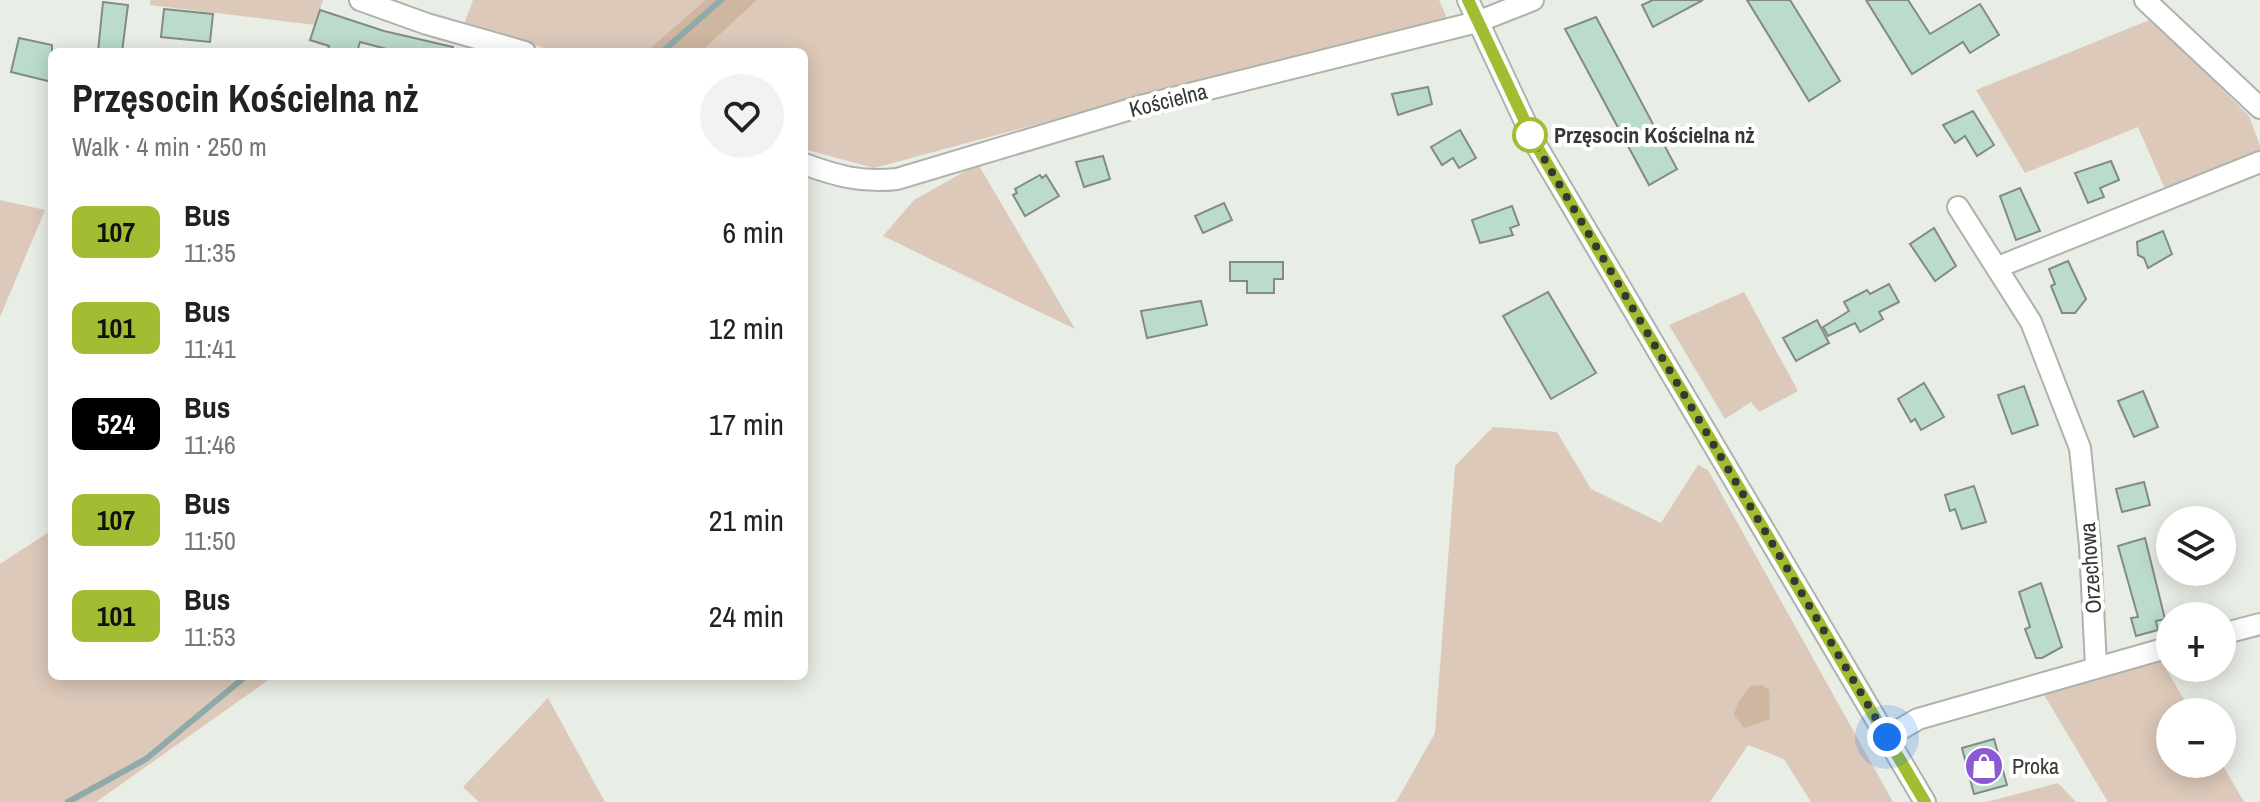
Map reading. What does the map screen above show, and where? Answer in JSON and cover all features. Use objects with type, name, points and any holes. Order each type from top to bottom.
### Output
[{"type":"street","points":[[360,0],[435,27],[511,48]]},
{"type":"street","points":[[1468,0],[1536,145],[1925,802]]},
{"type":"street","name":"Kościelna","points":[[808,165],[844,178],[870,182],[897,179],[1141,106],[1477,22],[1533,0]]},
{"type":"street","points":[[2145,0],[2260,108]]},
{"type":"street","points":[[1998,267],[2260,162]]},
{"type":"street","name":"Orzechowa","points":[[1958,207],[2031,322],[2080,448],[2090,546],[2096,666]]},
{"type":"street","points":[[2236,630],[2260,624]]},
{"type":"street","points":[[1887,737],[1918,719],[2156,651]]},
{"type":"shaded area","points":[[150,0],[323,0],[315,25],[150,5]]},
{"type":"shaded area","points":[[473,0],[705,0],[651,48],[545,48],[464,24]]},
{"type":"shaded area","points":[[705,0],[757,0],[705,48],[651,48]]},
{"type":"shaded area","points":[[757,0],[1439,0],[1447,18],[1338,50],[1208,78],[874,168],[808,150],[808,48],[705,48]]},
{"type":"shaded area","points":[[2152,19],[2249,116],[2260,146],[2260,169],[2171,203],[2138,127],[2025,173],[1976,90]]},
{"type":"shaded area","points":[[978,164],[1075,329],[883,236],[914,200]]},
{"type":"shaded area","points":[[0,200],[45,210],[0,317]]},
{"type":"shaded area","points":[[1744,292],[1798,391],[1759,412],[1751,402],[1725,419],[1669,325]]},
{"type":"shaded area","points":[[1493,427],[1557,432],[1591,489],[1661,523],[1698,465],[1708,470],[1893,802],[1811,802],[1784,759],[1748,745],[1710,802],[1396,802],[1435,733],[1455,466]]},
{"type":"shaded area","points":[[48,533],[48,680],[268,680],[96,802],[0,802],[0,564]]},
{"type":"shaded area","points":[[2156,659],[2156,682],[2174,682],[2183,698],[2156,698],[2156,778],[2230,778],[2244,802],[2108,802],[2040,688]]},
{"type":"shaded area","points":[[1762,685],[1769,690],[1770,719],[1744,728],[1734,715],[1738,702],[1751,686]]},
{"type":"shaded area","points":[[548,698],[605,802],[479,802],[463,787]]},
{"type":"shaded area","points":[[2058,783],[2076,802],[1987,802]]},
{"type":"building","points":[[1653,0],[1703,0],[1653,27],[1642,5]]},
{"type":"building","points":[[1747,0],[1790,0],[1840,81],[1809,101]]},
{"type":"building","points":[[1866,0],[1908,0],[1930,34],[1980,4],[1999,35],[1970,53],[1963,42],[1912,74]]},
{"type":"building","points":[[103,2],[128,5],[123,48],[98,48]]},
{"type":"building","points":[[164,9],[213,14],[210,42],[161,37]]},
{"type":"building","points":[[320,10],[384,31],[453,47],[383,48],[360,42],[358,48],[328,48],[310,40]]},
{"type":"building","points":[[1596,17],[1677,169],[1649,185],[1565,29]]},
{"type":"building","points":[[19,38],[52,45],[48,48],[48,81],[11,72]]},
{"type":"building","points":[[1428,87],[1432,104],[1398,115],[1392,94]]},
{"type":"building","points":[[1973,111],[1994,145],[1977,156],[1965,136],[1955,143],[1943,125]]},
{"type":"building","points":[[1460,130],[1476,158],[1459,168],[1453,158],[1442,165],[1431,147]]},
{"type":"building","points":[[1103,156],[1110,179],[1084,187],[1076,162]]},
{"type":"building","points":[[2111,161],[2119,180],[2100,188],[2104,197],[2088,203],[2075,173]]},
{"type":"building","points":[[1040,175],[1042,178],[1046,175],[1059,196],[1025,216],[1013,195],[1017,193],[1015,189]]},
{"type":"building","points":[[2020,188],[2040,231],[2016,240],[2000,196]]},
{"type":"building","points":[[1224,203],[1232,220],[1203,233],[1195,216]]},
{"type":"building","points":[[1512,206],[1519,225],[1510,228],[1513,235],[1480,243],[1472,220]]},
{"type":"building","points":[[1934,228],[1956,266],[1935,281],[1910,244]]},
{"type":"building","points":[[2163,231],[2172,254],[2148,268],[2144,258],[2138,255],[2137,242]]},
{"type":"building","points":[[2068,261],[2086,299],[2075,313],[2062,313],[2051,286],[2055,284],[2049,269]]},
{"type":"building","points":[[1230,262],[1283,262],[1283,279],[1274,279],[1274,293],[1247,293],[1247,281],[1230,281]]},
{"type":"building","points":[[1889,284],[1899,302],[1879,312],[1883,319],[1860,332],[1855,323],[1828,336],[1823,327],[1849,311],[1844,302],[1867,290],[1870,294]]},
{"type":"building","points":[[1548,292],[1596,373],[1551,399],[1503,316]]},
{"type":"building","points":[[1201,301],[1207,325],[1147,338],[1141,311]]},
{"type":"building","points":[[1817,320],[1829,343],[1796,361],[1783,338]]},
{"type":"building","points":[[1924,383],[1944,417],[1921,430],[1915,419],[1911,422],[1898,399]]},
{"type":"building","points":[[2024,386],[2038,425],[2012,434],[1998,395]]},
{"type":"building","points":[[2143,391],[2158,427],[2134,437],[2118,401]]},
{"type":"building","points":[[2144,482],[2150,505],[2122,512],[2116,489]]},
{"type":"building","points":[[1974,486],[1986,522],[1962,529],[1955,509],[1950,511],[1945,495]]},
{"type":"building","points":[[2145,538],[2161,602],[2156,602],[2156,631],[2136,636],[2131,618],[2138,617],[2118,546]]},
{"type":"building","points":[[2041,583],[2062,647],[2036,658],[2025,629],[2030,627],[2019,592]]},
{"type":"building","name":"Proka","points":[[1994,739],[2007,785],[1974,794],[1962,748]]},
{"type":"waterway","points":[[667,48],[721,0]]},
{"type":"waterway","points":[[68,802],[146,759],[241,680]]},
{"type":"bus line","name":"107","points":[[1468,0],[1491,56],[1536,145],[1925,802]]},
{"type":"place","name":"Przęsocin Kościelna nż","points":[[1530,135]]},
{"type":"place","name":"Proka","points":[[1984,766]]},
{"type":"route","points":[[1530,135],[1887,737]]}]
